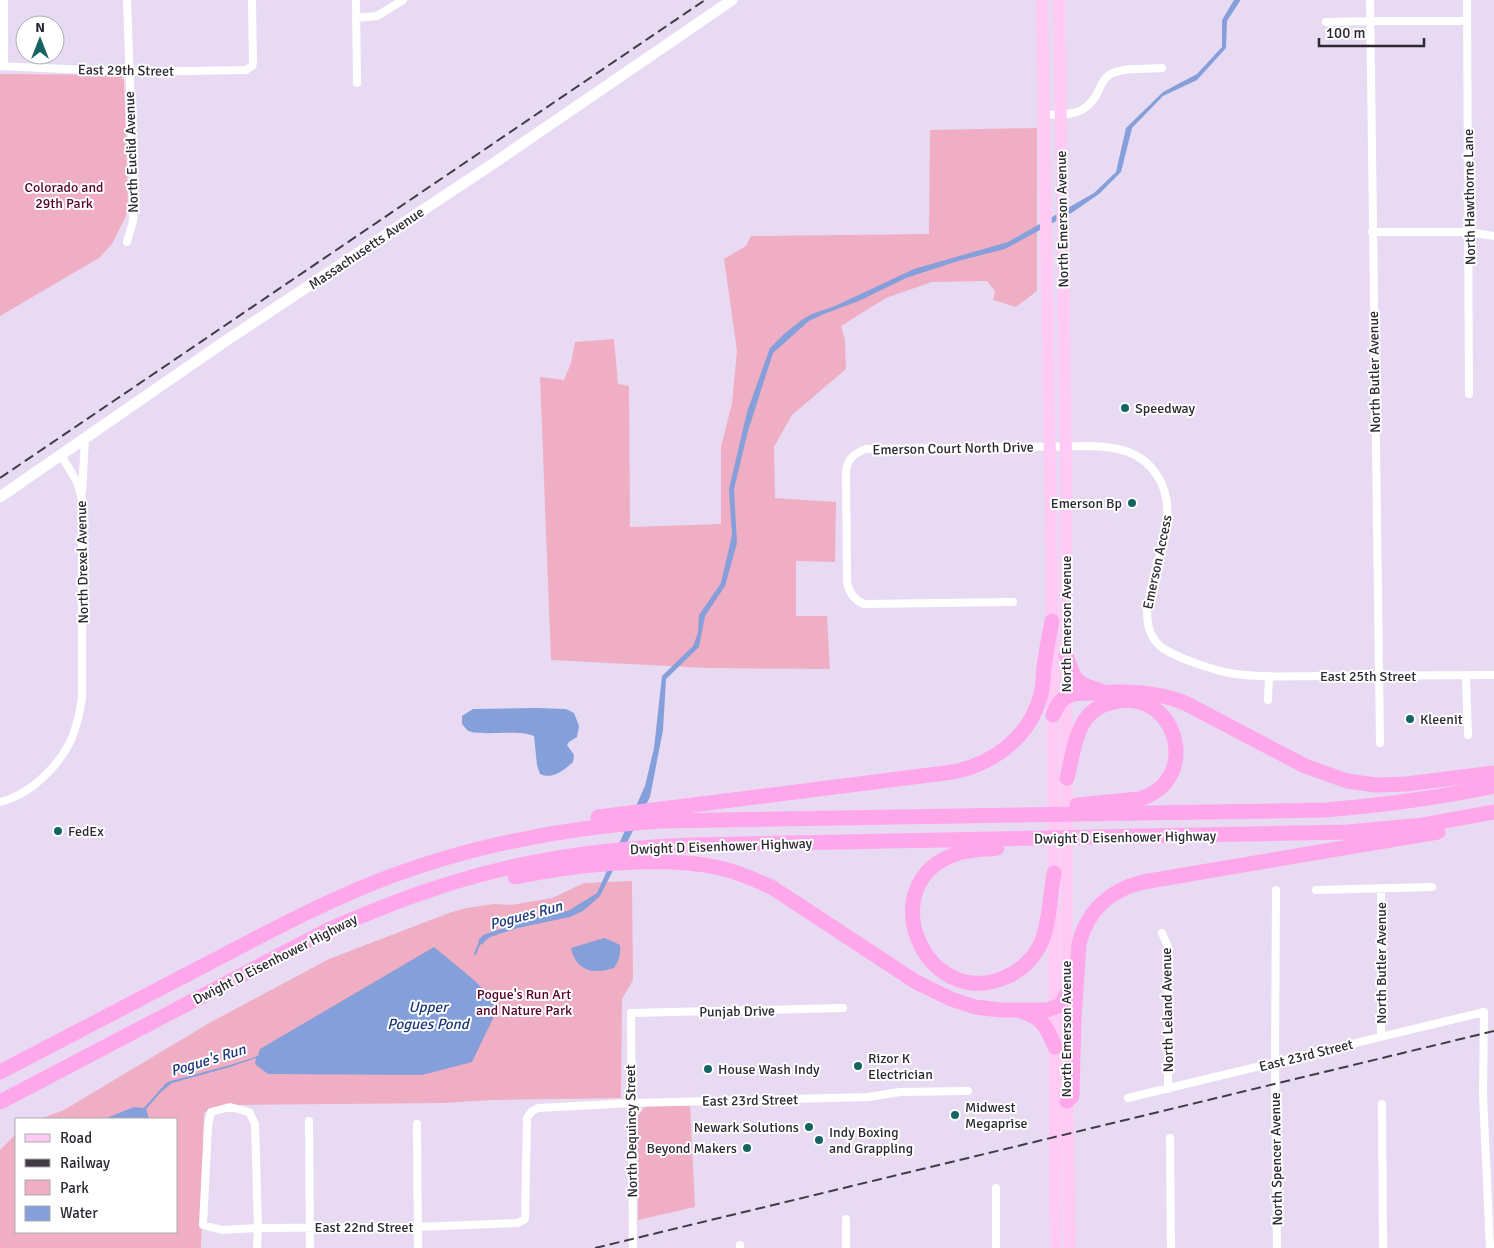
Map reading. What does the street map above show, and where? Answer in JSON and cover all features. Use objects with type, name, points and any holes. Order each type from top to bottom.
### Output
[{"type":"highway","points":[[613,820],[668,807],[943,773],[982,763],[995,756],[1010,744],[1024,729],[1035,711],[1042,689],[1052,621]]},
{"type":"highway","points":[[1066,655],[1072,673],[1078,682],[1084,686],[1105,692]]},
{"type":"highway","points":[[1053,715],[1060,702],[1066,697],[1077,694],[1105,692],[1147,694],[1180,701],[1306,766],[1347,781],[1369,784],[1406,784],[1494,773]]},
{"type":"highway","points":[[958,816],[1133,800],[1148,796],[1165,784],[1173,770],[1177,751],[1172,729],[1159,712],[1142,703],[1124,700],[1102,706],[1090,714],[1081,727],[1076,740],[1066,785]]},
{"type":"highway","name":"Dwight D Eisenhower Highway","points":[[0,1072],[332,900],[414,868],[584,820],[660,821],[1325,810],[1440,798],[1494,786]]},
{"type":"highway","points":[[1063,1107],[1072,1096],[1074,1018],[1079,944],[1082,932],[1091,916],[1102,903],[1117,892],[1143,882],[1431,834],[1494,814]]},
{"type":"highway","name":"Dwight D Eisenhower Highway","points":[[0,1102],[305,941],[389,904],[437,887],[482,874],[541,861],[597,852],[647,847],[1356,832],[1423,825],[1494,814]]},
{"type":"highway","points":[[1054,866],[1041,943],[1029,961],[1010,975],[987,982],[959,979],[936,966],[926,955],[919,943],[913,921],[915,897],[923,879],[940,862],[955,854],[967,851],[1097,837]]},
{"type":"highway","points":[[389,904],[532,873],[590,866],[638,863],[696,864],[725,869],[773,888],[796,901],[909,978],[959,1003],[991,1010],[1055,1008],[1063,1004],[1066,995]]},
{"type":"highway","points":[[1020,1010],[1044,1023],[1055,1047]]},
{"type":"main road","name":"Massachusetts Avenue","points":[[0,497],[224,342],[732,0]]},
{"type":"main road","name":"North Emerson Avenue","points":[[1042,0],[1046,242],[1066,655],[1066,995],[1056,1248]]},
{"type":"main road","name":"North Emerson Avenue","points":[[1059,0],[1062,232],[1052,621],[1052,792],[1055,1047],[1063,1107]]},
{"type":"main road","name":"North Emerson Avenue","points":[[1061,1158],[1070,1248]]},
{"type":"street","points":[[2,66],[4,0]]},
{"type":"street","name":"North Euclid Avenue","points":[[127,242],[133,221],[134,195],[128,0]]},
{"type":"street","name":"East 29th Street","points":[[2,66],[129,72],[243,71],[252,66],[252,0]]},
{"type":"street","points":[[356,0],[357,82]]},
{"type":"street","points":[[356,18],[377,16],[403,0]]},
{"type":"street","name":"North Butler Avenue","points":[[1370,0],[1380,743]]},
{"type":"street","name":"North Hawthorne Lane","points":[[1466,0],[1469,394]]},
{"type":"street","points":[[1326,22],[1467,21]]},
{"type":"street","points":[[1044,115],[1074,113],[1085,109],[1091,103],[1104,80],[1114,72],[1162,68]]},
{"type":"street","points":[[1372,232],[1469,232],[1494,236]]},
{"type":"street","points":[[82,499],[85,438]]},
{"type":"street","name":"Emerson Access","points":[[1057,447],[1104,446],[1128,451],[1151,466],[1162,482],[1168,504],[1168,520],[1146,616],[1149,630],[1154,640]]},
{"type":"street","name":"Emerson Court North Drive","points":[[1013,602],[864,604],[858,601],[852,596],[847,582],[847,465],[852,456],[866,449],[1057,447]]},
{"type":"street","name":"North Drexel Avenue","points":[[0,802],[28,790],[57,762],[71,740],[79,719],[83,674],[82,499],[77,482],[61,455]]},
{"type":"street","name":"East 25th Street","points":[[1154,640],[1167,651],[1234,674],[1269,676],[1494,674]]},
{"type":"street","points":[[1466,675],[1468,735]]},
{"type":"street","points":[[1268,700],[1269,676]]},
{"type":"street","name":"North Butler Avenue","points":[[1381,888],[1381,1037]]},
{"type":"street","points":[[1316,890],[1432,888]]},
{"type":"street","name":"North Spencer Avenue","points":[[1276,890],[1277,1248]]},
{"type":"street","name":"North Leland Avenue","points":[[1162,933],[1168,947],[1168,1089]]},
{"type":"street","name":"Punjab Drive","points":[[631,1013],[843,1008]]},
{"type":"street","name":"East 23rd Street","points":[[1128,1098],[1484,1012],[1484,1095],[1490,1248]]},
{"type":"street","name":"North Dequincy Street","points":[[631,1013],[633,1248]]},
{"type":"street","name":"East 23rd Street","points":[[525,1219],[527,1118],[532,1111],[538,1108],[632,1103],[868,1097],[900,1092],[968,1091]]},
{"type":"street","points":[[1382,1104],[1383,1248]]},
{"type":"street","name":"East 22nd Street","points":[[258,1228],[255,1124],[249,1112],[230,1107],[210,1112],[203,1225],[222,1230],[418,1227],[518,1223],[525,1219]]},
{"type":"street","points":[[309,1121],[310,1248]]},
{"type":"street","points":[[417,1124],[418,1248]]},
{"type":"street","points":[[1170,1138],[1171,1248]]},
{"type":"street","points":[[996,1188],[996,1248]]},
{"type":"street","points":[[846,1219],[846,1248]]},
{"type":"street","points":[[257,1248],[258,1228]]},
{"type":"green space","name":"Colorado and 29th Park","points":[[0,74],[119,75],[122,77],[124,81],[128,205],[126,216],[112,244],[99,258],[0,316]]},
{"type":"green space","points":[[1037,128],[1037,291],[1016,307],[993,300],[995,291],[987,281],[932,282],[886,298],[841,326],[845,341],[846,369],[792,415],[774,447],[775,498],[836,502],[835,562],[796,561],[796,616],[827,616],[830,669],[706,668],[551,660],[540,377],[564,380],[571,363],[575,342],[614,339],[618,384],[629,386],[630,527],[721,524],[721,447],[732,403],[737,351],[724,259],[746,246],[751,236],[929,234],[930,130]]},
{"type":"green space","name":"Pogue's Run Art and Nature Park","points":[[632,881],[633,980],[622,999],[621,1098],[491,1100],[443,1103],[235,1105],[213,1108],[204,1113],[201,1248],[0,1248],[0,1150],[15,1135],[15,1233],[178,1233],[178,1118],[43,1118],[64,1110],[211,1022],[329,959],[449,913],[466,908],[494,904],[511,905],[552,898],[584,883]]},
{"type":"green space","points":[[646,1105],[690,1106],[695,1207],[638,1220],[638,1116]]},
{"type":"water","points":[[1234,0],[1240,1],[1227,21],[1226,48],[1197,80],[1163,96],[1132,128],[1121,172],[1099,194],[1073,212],[1005,249],[958,261],[906,278],[861,300],[809,321],[773,353],[748,431],[734,489],[737,543],[725,586],[705,616],[699,647],[666,679],[663,730],[650,797],[600,896],[583,911],[570,917],[518,928],[490,937],[481,945],[478,941],[483,935],[545,914],[568,911],[597,893],[645,786],[654,748],[662,676],[693,646],[698,633],[699,615],[721,583],[732,535],[729,489],[747,412],[770,348],[784,334],[812,314],[835,306],[914,269],[1008,242],[1094,193],[1116,172],[1126,128],[1163,92],[1197,74],[1222,47],[1222,20]]},
{"type":"water","points":[[473,709],[566,709],[574,713],[579,726],[577,737],[567,745],[574,755],[573,762],[554,775],[545,776],[540,774],[537,765],[534,736],[518,733],[472,732],[467,730],[462,724],[462,716]]},
{"type":"water","points":[[604,938],[620,945],[619,957],[614,968],[592,971],[581,966],[573,956],[571,948]]},
{"type":"water","name":"Upper Pogues Pond","points":[[434,947],[474,980],[499,1006],[472,1062],[422,1075],[268,1074],[255,1064],[256,1058],[172,1083],[146,1109],[149,1118],[106,1118],[134,1107],[144,1108],[166,1083],[258,1056],[260,1049]]},
{"type":"waterway","name":"Pogues Run","points":[[475,954],[480,942]]},
{"type":"railway","points":[[0,478],[705,0]]},
{"type":"railway","points":[[595,1248],[1494,1031]]},
{"type":"place","name":"Speedway","points":[[1125,408]]},
{"type":"place","name":"Emerson Bp","points":[[1132,503]]},
{"type":"place","name":"Kleenit","points":[[1410,719]]},
{"type":"place","name":"FedEx","points":[[58,831]]},
{"type":"place","name":"Rizor K Electrician","points":[[858,1066]]},
{"type":"place","name":"House Wash Indy","points":[[708,1069]]},
{"type":"place","name":"Midwest Megaprise","points":[[955,1115]]},
{"type":"place","name":"Newark Solutions","points":[[809,1127]]},
{"type":"place","name":"Indy Boxing and Grappling","points":[[819,1140]]},
{"type":"place","name":"Beyond Makers","points":[[747,1148]]},
{"type":"water label","name":"Pogue's Run","points":[[208,1060]]}]
